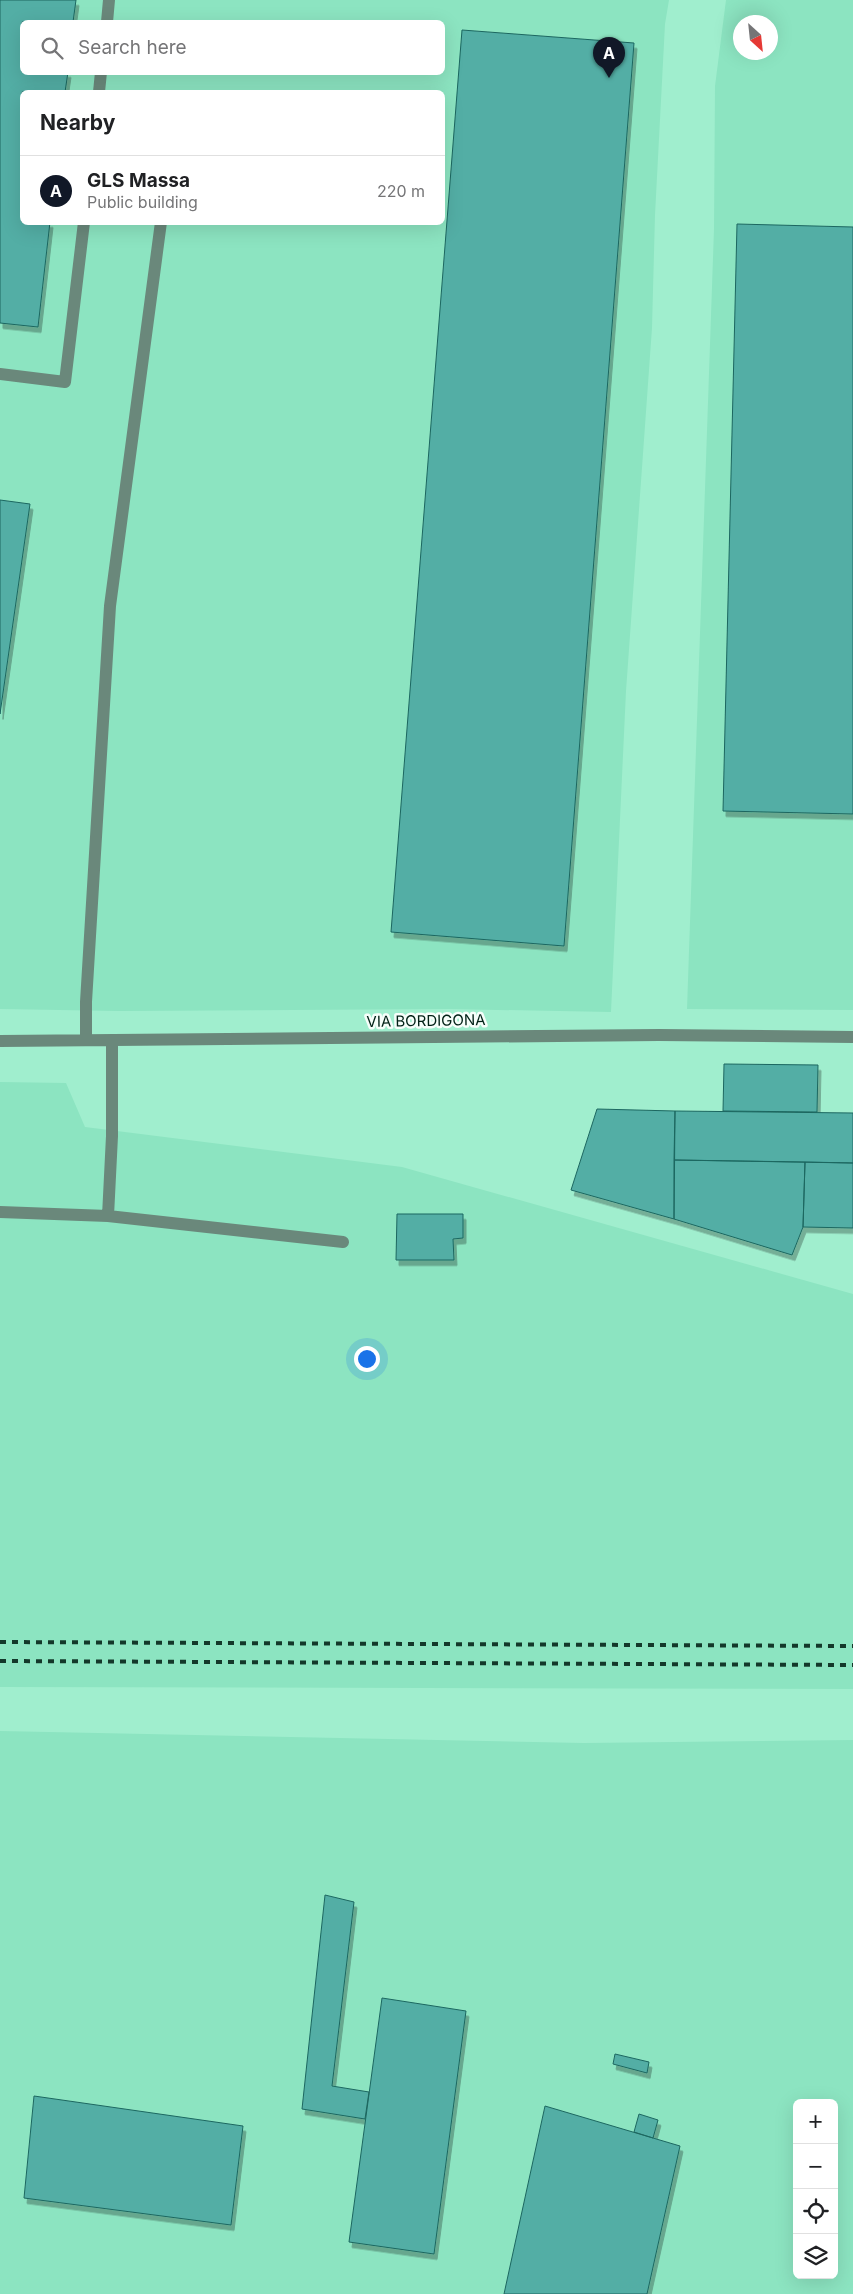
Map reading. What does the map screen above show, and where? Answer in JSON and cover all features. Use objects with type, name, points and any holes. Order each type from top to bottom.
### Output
[{"type":"street","points":[[107,20],[109,0]]},
{"type":"street","points":[[99,90],[101,75]]},
{"type":"street","points":[[0,374],[65,382],[84,225]]},
{"type":"street","points":[[86,1040],[86,1002],[110,606],[161,225]]},
{"type":"street","name":"VIA BORDIGONA","points":[[0,1041],[659,1035],[853,1037]]},
{"type":"street","points":[[108,1216],[112,1136],[112,1040]]},
{"type":"street","points":[[0,1212],[108,1216],[343,1242]]},
{"type":"shaded area","points":[[0,0],[669,0],[665,24],[655,215],[652,328],[626,691],[611,1012],[448,1009],[119,1011],[0,1009]]},
{"type":"shaded area","points":[[726,0],[853,0],[853,1010],[687,1009],[714,229],[715,86]]},
{"type":"shaded area","points":[[0,1082],[66,1083],[85,1127],[402,1167],[853,1294],[853,1689],[0,1687]]},
{"type":"shaded area","points":[[0,1731],[584,1743],[853,1740],[853,2294],[0,2294]]},
{"type":"building","points":[[0,0],[76,0],[73,20],[20,20],[20,75],[68,75],[65,90],[20,90],[20,225],[50,225],[38,327],[0,323]]},
{"type":"building","points":[[462,30],[634,43],[564,946],[391,932]]},
{"type":"building","points":[[737,224],[853,227],[853,814],[723,811]]},
{"type":"building","points":[[0,500],[30,504],[0,714]]},
{"type":"building","points":[[724,1064],[818,1065],[817,1112],[723,1111]]},
{"type":"building","points":[[597,1109],[675,1111],[674,1219],[571,1190]]},
{"type":"building","points":[[675,1111],[853,1113],[853,1163],[674,1160]]},
{"type":"building","points":[[674,1160],[805,1162],[803,1227],[792,1255],[674,1219]]},
{"type":"building","points":[[805,1162],[853,1163],[853,1228],[803,1227]]},
{"type":"building","points":[[397,1214],[463,1214],[463,1238],[453,1239],[454,1260],[396,1260]]},
{"type":"building","points":[[325,1895],[354,1902],[332,2086],[369,2092],[365,2119],[302,2109]]},
{"type":"building","points":[[382,1998],[466,2011],[434,2254],[349,2242]]},
{"type":"building","points":[[615,2054],[649,2062],[647,2073],[613,2064]]},
{"type":"building","points":[[34,2096],[243,2126],[231,2225],[24,2198]]},
{"type":"building","points":[[545,2106],[680,2146],[647,2294],[504,2294]]},
{"type":"building","points":[[639,2114],[658,2120],[653,2138],[634,2132]]},
{"type":"railway","points":[[0,1642],[853,1646]]},
{"type":"railway","points":[[0,1661],[853,1665]]},
{"type":"place","name":"GLS Massa","points":[[609,78]]}]
